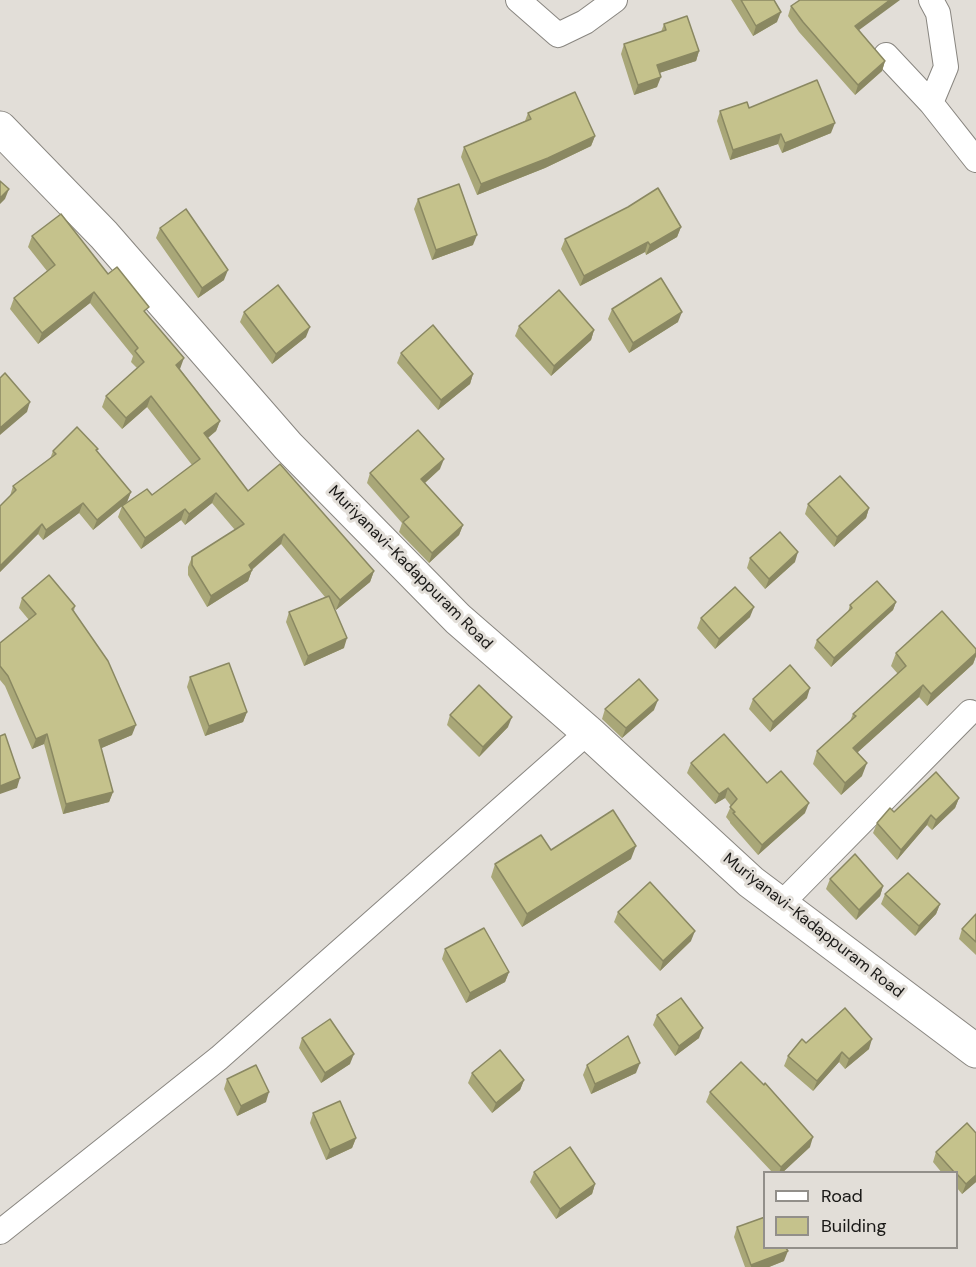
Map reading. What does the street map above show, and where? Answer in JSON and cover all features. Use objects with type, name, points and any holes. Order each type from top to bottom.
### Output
[{"type":"street","points":[[518,0],[558,35],[585,22],[615,0]]},
{"type":"street","points":[[931,0],[938,13],[946,67],[931,103]]},
{"type":"street","points":[[886,55],[931,103],[976,160]]},
{"type":"street","name":"Muriyanavi-Kadappuram Road","points":[[0,128],[104,235],[288,446],[458,619],[588,732],[751,882],[976,1051]]},
{"type":"street","points":[[781,904],[970,712]]},
{"type":"street","points":[[0,1232],[219,1058],[588,732]]},
{"type":"building","points":[[741,0],[774,0],[781,12],[756,26]]},
{"type":"building","points":[[800,0],[890,0],[855,26],[885,61],[858,85],[791,6]]},
{"type":"building","points":[[687,16],[699,51],[657,65],[661,77],[638,85],[624,44],[666,30],[664,24]]},
{"type":"building","points":[[817,80],[835,123],[785,143],[781,134],[733,150],[720,111],[747,102],[749,108]]},
{"type":"building","points":[[575,92],[595,136],[548,158],[481,184],[464,147],[531,119],[528,113]]},
{"type":"building","points":[[0,181],[9,189],[0,198]]},
{"type":"building","points":[[459,184],[477,235],[436,250],[418,199]]},
{"type":"building","points":[[658,188],[681,227],[650,245],[648,242],[584,276],[565,239],[628,207]]},
{"type":"building","points":[[186,209],[228,270],[202,288],[160,228]]},
{"type":"building","points":[[61,214],[108,274],[117,267],[149,307],[144,311],[184,358],[176,365],[220,421],[204,433],[248,491],[280,464],[374,571],[340,600],[284,534],[249,565],[252,570],[211,596],[192,565],[192,557],[244,524],[216,493],[189,514],[185,509],[145,538],[122,506],[147,489],[152,495],[200,459],[151,396],[126,418],[106,396],[144,362],[135,351],[138,348],[94,292],[42,333],[14,298],[55,265],[32,236]]},
{"type":"building","points":[[661,278],[682,312],[633,343],[612,309]]},
{"type":"building","points":[[278,285],[310,327],[276,354],[244,312]]},
{"type":"building","points":[[559,290],[594,330],[554,366],[519,326]]},
{"type":"building","points":[[433,325],[473,374],[441,400],[401,353]]},
{"type":"building","points":[[5,373],[30,402],[0,428],[0,378]]},
{"type":"building","points":[[77,427],[98,449],[96,450],[131,492],[97,520],[83,503],[46,530],[42,524],[0,566],[0,506],[16,490],[13,486],[56,454],[53,451]]},
{"type":"building","points":[[418,430],[444,459],[421,479],[463,525],[432,553],[403,522],[409,517],[370,473]]},
{"type":"building","points":[[840,476],[869,508],[837,537],[808,504]]},
{"type":"building","points":[[780,532],[798,552],[769,579],[750,558]]},
{"type":"building","points":[[49,575],[75,606],[72,609],[108,661],[136,725],[99,740],[113,792],[66,804],[47,734],[36,739],[8,676],[0,666],[0,643],[36,614],[22,598]]},
{"type":"building","points":[[877,581],[896,602],[834,658],[817,640],[852,608],[850,605]]},
{"type":"building","points":[[735,587],[754,607],[719,639],[701,618]]},
{"type":"building","points":[[329,596],[347,638],[308,656],[289,612]]},
{"type":"building","points":[[942,611],[976,649],[976,653],[931,694],[923,685],[853,748],[867,763],[845,783],[817,751],[856,716],[853,714],[906,666],[896,653]]},
{"type":"building","points":[[229,663],[247,712],[209,726],[190,677]]},
{"type":"building","points":[[790,665],[810,688],[773,722],[753,699]]},
{"type":"building","points":[[639,679],[658,700],[626,728],[605,709]]},
{"type":"building","points":[[479,685],[512,717],[483,747],[450,715]]},
{"type":"building","points":[[5,734],[20,778],[0,786],[0,736]]},
{"type":"building","points":[[724,734],[767,783],[781,771],[809,803],[762,845],[733,813],[735,812],[730,807],[737,799],[728,788],[719,794],[691,763]]},
{"type":"building","points":[[936,772],[959,798],[936,820],[931,815],[901,850],[877,823],[890,808],[894,812]]},
{"type":"building","points":[[613,810],[636,846],[527,914],[495,864],[541,835],[551,850]]},
{"type":"building","points":[[855,854],[883,886],[859,910],[830,879]]},
{"type":"building","points":[[908,873],[940,904],[919,926],[885,894]]},
{"type":"building","points":[[650,882],[695,931],[663,961],[618,912]]},
{"type":"building","points":[[976,914],[976,942],[962,929]]},
{"type":"building","points":[[484,928],[509,972],[470,993],[445,949]]},
{"type":"building","points":[[681,998],[703,1028],[679,1046],[657,1015]]},
{"type":"building","points":[[845,1008],[872,1039],[849,1059],[842,1052],[817,1081],[788,1056],[802,1039],[806,1043]]},
{"type":"building","points":[[330,1019],[354,1054],[325,1073],[302,1038]]},
{"type":"building","points":[[628,1036],[640,1063],[595,1084],[587,1065]]},
{"type":"building","points":[[500,1050],[524,1080],[496,1103],[472,1073]]},
{"type":"building","points":[[741,1062],[764,1085],[765,1083],[813,1137],[781,1167],[710,1092]]},
{"type":"building","points":[[256,1065],[269,1092],[241,1106],[227,1079]]},
{"type":"building","points":[[340,1101],[356,1138],[330,1150],[313,1113]]},
{"type":"building","points":[[967,1123],[976,1133],[976,1175],[966,1184],[958,1175],[958,1171],[953,1171],[936,1152]]},
{"type":"building","points":[[570,1147],[595,1184],[560,1209],[534,1172]]},
{"type":"building","points":[[763,1218],[763,1249],[787,1249],[788,1251],[751,1265],[737,1227]]}]
